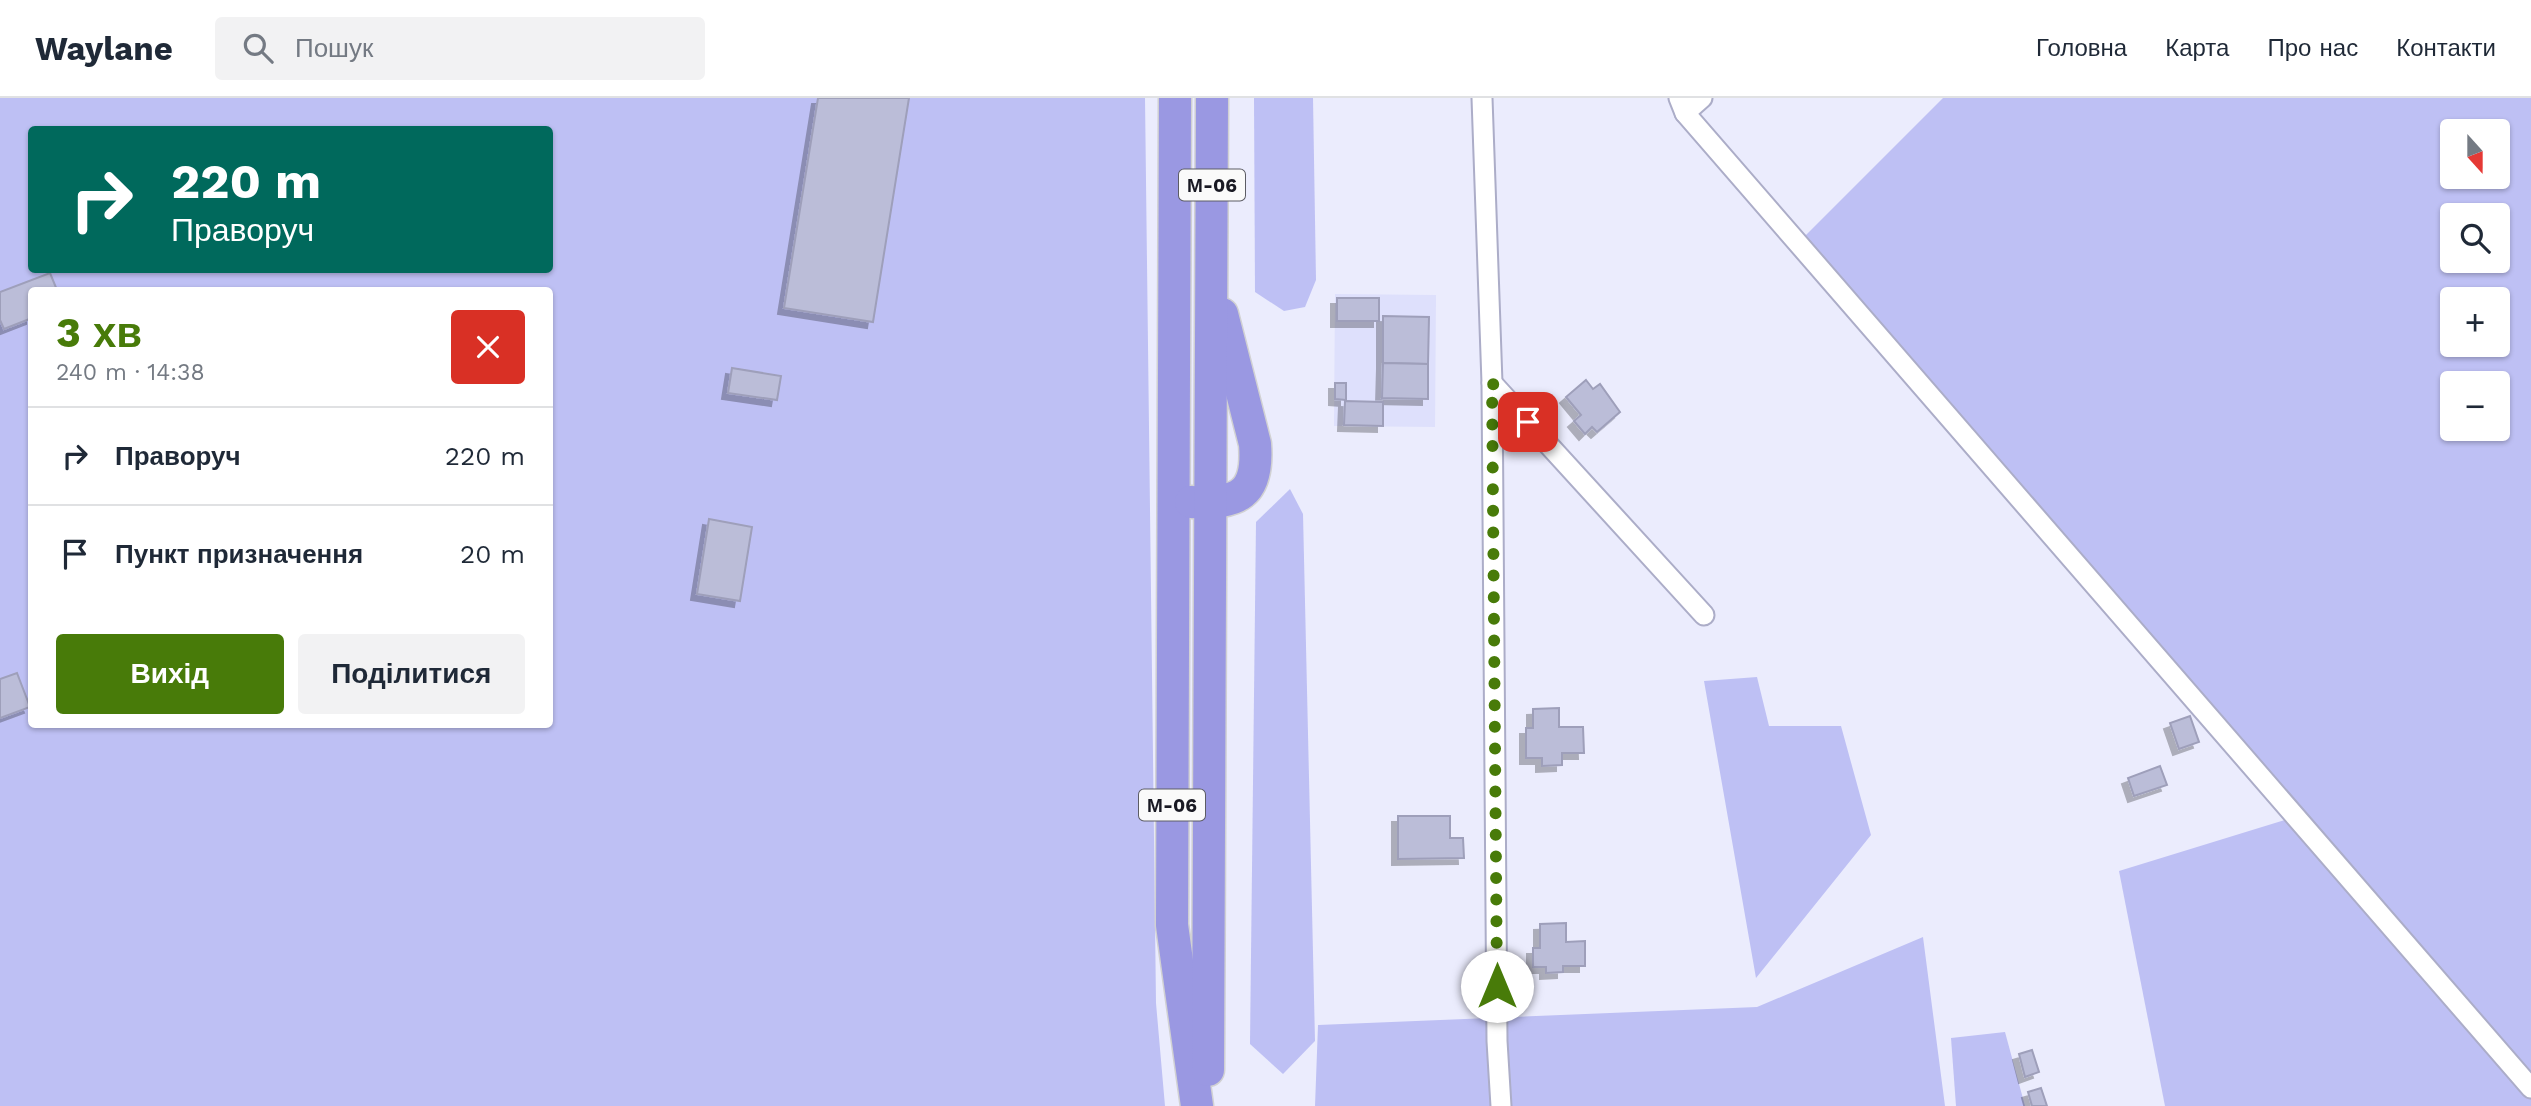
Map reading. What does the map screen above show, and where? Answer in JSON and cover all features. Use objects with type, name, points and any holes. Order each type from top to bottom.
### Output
[{"type":"highway","name":"М-06","points":[[1174,98],[1172,925],[1197,1106]]},
{"type":"highway","name":"М-06","points":[[1208,1106],[1212,98]]},
{"type":"highway","points":[[1172,502],[1210,503],[1232,500],[1247,491],[1254,480],[1257,463],[1255,444],[1211,272]]},
{"type":"street","points":[[1482,98],[1492,383],[1497,1013],[1501,1106]]},
{"type":"street","points":[[1702,98],[1682,106],[2531,1088]]},
{"type":"street","points":[[1492,383],[1704,615]]},
{"type":"shaded area","points":[[0,98],[1145,98],[1156,1003],[1165,1106],[0,1106]]},
{"type":"shaded area","points":[[1254,98],[1313,98],[1316,280],[1305,307],[1284,311],[1255,292]]},
{"type":"shaded area","points":[[1943,98],[2531,98],[2531,1081],[1801,240]]},
{"type":"shaded area","points":[[1335,294],[1436,295],[1435,427],[1334,426]]},
{"type":"shaded area","points":[[1290,489],[1303,514],[1315,1041],[1283,1074],[1250,1044],[1256,522]]},
{"type":"shaded area","points":[[1757,677],[1769,726],[1841,726],[1871,835],[1756,978],[1704,681]]},
{"type":"shaded area","points":[[2288,819],[2531,1096],[2531,1106],[2165,1106],[2119,871]]},
{"type":"shaded area","points":[[1923,937],[1945,1106],[1315,1106],[1318,1025],[1757,1007]]},
{"type":"shaded area","points":[[2005,1032],[2025,1106],[1956,1106],[1951,1038]]},
{"type":"building","points":[[818,98],[909,98],[873,322],[784,308]]},
{"type":"building","points":[[50,273],[56,287],[28,287],[28,320],[4,329],[0,320],[0,292]]},
{"type":"building","points":[[1337,298],[1379,298],[1379,321],[1337,321]]},
{"type":"building","points":[[1383,316],[1429,317],[1428,364],[1383,363]]},
{"type":"building","points":[[1383,363],[1428,364],[1428,399],[1382,398]]},
{"type":"building","points":[[732,368],[781,376],[777,400],[728,393]]},
{"type":"building","points":[[1586,380],[1593,389],[1600,384],[1620,412],[1597,432],[1592,427],[1585,434],[1574,421],[1581,415],[1566,397]]},
{"type":"building","points":[[1335,383],[1346,383],[1346,400],[1335,399]]},
{"type":"building","points":[[1345,401],[1383,402],[1383,426],[1344,425]]},
{"type":"building","points":[[709,519],[752,527],[740,601],[697,594]]},
{"type":"building","points":[[17,673],[28,708],[0,718],[0,679]]},
{"type":"building","points":[[1559,708],[1559,727],[1583,727],[1584,753],[1562,753],[1562,765],[1542,766],[1542,758],[1526,758],[1526,728],[1533,728],[1533,709]]},
{"type":"building","points":[[2190,716],[2199,742],[2179,749],[2170,723]]},
{"type":"building","points":[[2160,766],[2167,785],[2134,796],[2128,778]]},
{"type":"building","points":[[1398,816],[1450,816],[1450,838],[1463,838],[1464,858],[1398,859]]},
{"type":"building","points":[[1566,923],[1566,942],[1585,941],[1585,966],[1563,966],[1563,972],[1546,973],[1546,967],[1533,967],[1533,948],[1540,948],[1540,924]]},
{"type":"building","points":[[2032,1050],[2039,1072],[2025,1077],[2019,1054]]},
{"type":"building","points":[[2041,1088],[2047,1106],[2032,1106],[2028,1092]]},
{"type":"route","points":[[1497,986],[1492,383],[1528,422]]}]
